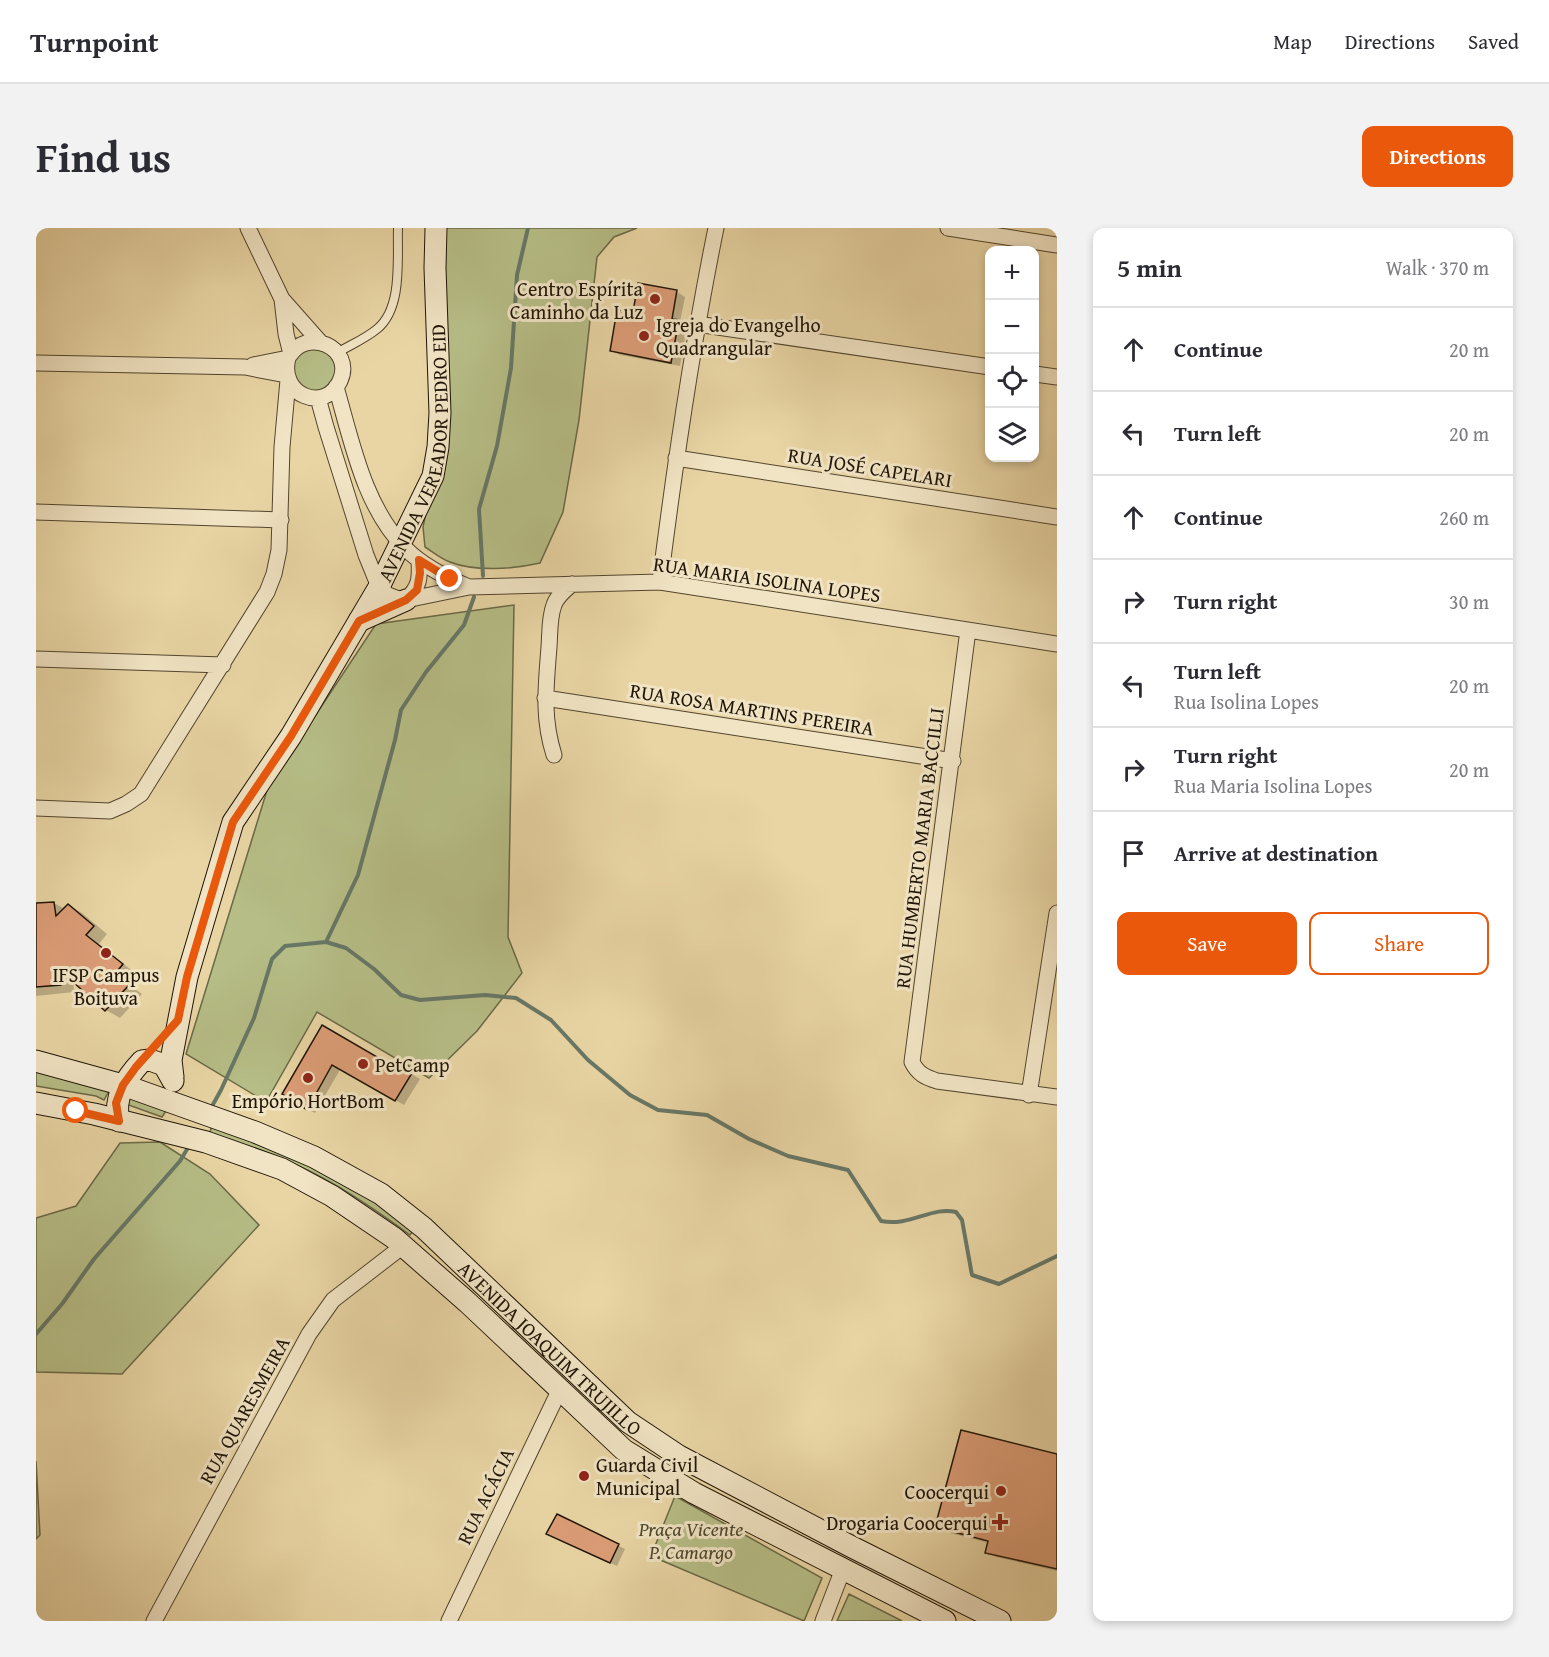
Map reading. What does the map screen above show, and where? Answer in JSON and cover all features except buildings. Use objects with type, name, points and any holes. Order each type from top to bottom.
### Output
[{"type":"main road","name":"AVENIDA VEREADOR PEDRO EID","points":[[179,1105],[171,1060],[178,1020],[187,977],[233,822],[291,736],[380,587],[433,476],[440,413],[435,268],[436,228]]},
{"type":"main road","points":[[359,621],[406,600]]},
{"type":"main road","name":"AVENIDA VEREADOR PEDRO EID","points":[[123,1085],[178,1020]]},
{"type":"main road","points":[[142,1061],[146,1059],[165,1065],[173,1077]]},
{"type":"main road","name":"AVENIDA JOAQUIM TRUJILLO","points":[[36,1061],[123,1085],[284,1143],[381,1194],[424,1228],[628,1422],[679,1456],[852,1547],[1000,1621]]},
{"type":"main road","points":[[119,1121],[116,1103],[123,1085]]},
{"type":"main road","name":"AVENIDA JOAQUIM TRUJILLO","points":[[36,1103],[94,1114],[206,1142],[282,1169],[332,1196],[403,1246],[467,1302],[624,1450],[694,1493],[945,1621]]},
{"type":"main road","points":[[166,1132],[170,1118],[179,1105]]},
{"type":"street","points":[[248,228],[282,299],[320,342]]},
{"type":"street","points":[[660,582],[697,324],[716,228]]},
{"type":"street","points":[[948,228],[1057,245]]},
{"type":"street","points":[[36,808],[110,811],[141,794],[267,592],[279,550],[283,425],[290,356],[282,299]]},
{"type":"street","points":[[697,324],[985,366]]},
{"type":"street","points":[[245,367],[290,356],[304,343],[320,342],[327,344],[337,353],[343,370],[332,392],[318,398],[303,395],[291,386],[287,377]]},
{"type":"street","points":[[36,363],[245,367],[287,377]]},
{"type":"street","points":[[1039,375],[1057,377]]},
{"type":"street","name":"RUA MARIA ISOLINA LOPES","points":[[336,387],[361,470],[376,508],[402,544],[419,560],[450,579],[469,587]]},
{"type":"street","points":[[283,425],[303,395]]},
{"type":"street","points":[[318,398],[366,555],[380,587],[388,595],[406,600],[417,590],[419,584],[419,560]]},
{"type":"street","name":"RUA JOSÉ CAPELARI","points":[[676,458],[1057,517]]},
{"type":"street","points":[[341,477],[361,470]]},
{"type":"street","points":[[36,512],[281,520]]},
{"type":"street","name":"RUA MARIA ISOLINA LOPES","points":[[406,600],[469,587],[660,582],[1057,644]]},
{"type":"street","points":[[554,755],[547,734],[545,698],[554,604],[562,592],[572,584]]},
{"type":"street","name":"RUA HUMBERTO MARIA BACCILLI","points":[[968,630],[953,761],[912,1062],[917,1071],[937,1081],[1029,1095]]},
{"type":"street","points":[[36,659],[223,665]]},
{"type":"street","name":"RUA ROSA MARTINS PEREIRA","points":[[545,698],[953,761]]},
{"type":"street","points":[[1057,913],[1029,1095],[1057,1097]]},
{"type":"street","name":"RUA QUARESMEIRA","points":[[154,1621],[309,1334],[333,1300],[403,1246]]},
{"type":"street","name":"RUA ACÁCIA","points":[[449,1621],[560,1389]]},
{"type":"street","points":[[823,1621],[843,1569]]},
{"type":"lane","points":[[337,353],[378,328],[390,313],[395,294],[398,228]]},
{"type":"green space","points":[[443,228],[637,228],[614,237],[597,257],[579,420],[563,512],[540,563],[507,568],[471,567],[447,561],[425,547],[423,527],[429,499]]},
{"type":"green space","points":[[309,347],[330,353],[336,367],[332,380],[318,391],[309,390],[295,381],[292,360]]},
{"type":"green space","points":[[514,605],[508,937],[522,973],[477,1031],[429,1078],[317,1012],[266,1102],[186,1054],[268,787],[376,624]]},
{"type":"green space","points":[[36,1064],[110,1089],[104,1100],[96,1096],[36,1086]]},
{"type":"green space","points":[[130,1095],[166,1111],[162,1117],[123,1103]]},
{"type":"green space","points":[[212,1122],[252,1137],[356,1188],[413,1231],[410,1235],[353,1196],[304,1169],[278,1157],[210,1133]]},
{"type":"green space","points":[[160,1142],[210,1174],[259,1225],[122,1374],[36,1372],[36,1218],[76,1206],[120,1143]]},
{"type":"green space","points":[[36,1461],[40,1535],[36,1539]]},
{"type":"green space","name":"Praça Vicente P. Camargo","points":[[675,1496],[822,1578],[804,1621],[651,1556]]},
{"type":"green space","points":[[849,1594],[902,1621],[837,1621]]},
{"type":"waterway","points":[[483,576],[479,509],[497,446],[511,368],[517,275],[528,228]]},
{"type":"waterway","points":[[326,942],[358,875],[401,710],[426,672],[464,625],[474,597]]},
{"type":"waterway","points":[[211,1108],[254,1018],[272,959],[285,946],[326,942],[346,948],[374,969],[401,995],[420,1000],[485,995],[516,998],[551,1020],[588,1060],[630,1095],[658,1110],[707,1115],[749,1139],[788,1156],[848,1170],[881,1221],[902,1221],[938,1212],[956,1212],[962,1220],[972,1275],[999,1284],[1057,1256]]},
{"type":"waterway","points":[[36,1334],[62,1304],[94,1259],[180,1161],[189,1146]]},
{"type":"place","name":"Centro Espírita Caminho da Luz","points":[[655,299]]},
{"type":"place","name":"Igreja do Evangelho Quadrangular","points":[[644,336]]},
{"type":"place","name":"IFSP Campus Boituva","points":[[106,953]]},
{"type":"place","name":"PetCamp","points":[[363,1064]]},
{"type":"place","name":"Empório HortBom","points":[[308,1078]]},
{"type":"place","name":"Guarda Civil Municipal","points":[[584,1476]]},
{"type":"place","name":"Coocerqui","points":[[1001,1491]]},
{"type":"place","name":"Drogaria Coocerqui","points":[[1000,1522]]},
{"type":"route","points":[[76,1111],[119,1121],[116,1103],[123,1085],[178,1020],[187,977],[233,822],[291,736],[359,621],[406,600],[417,590],[420,573],[419,560],[450,579]]}]
